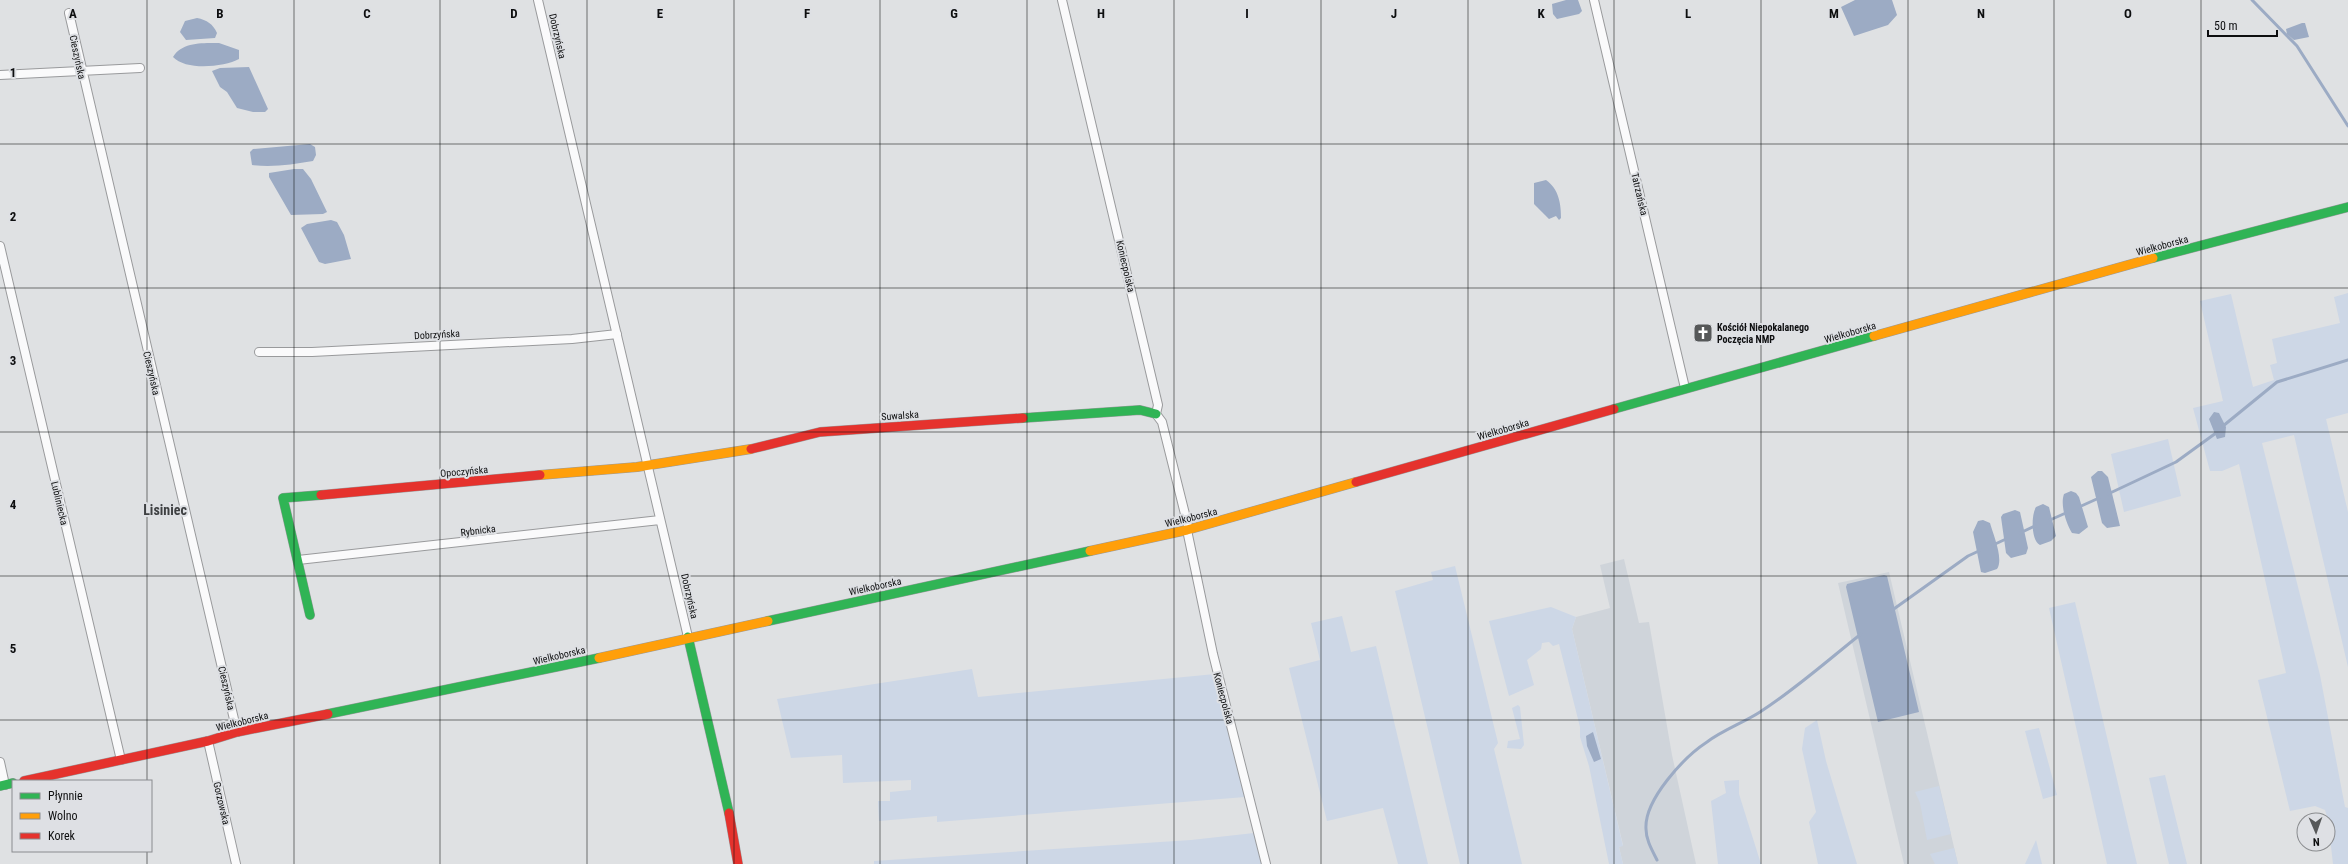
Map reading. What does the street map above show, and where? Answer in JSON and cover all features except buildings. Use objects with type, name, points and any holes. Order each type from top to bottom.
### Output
[{"type":"street","name":"Dobrzyńska","points":[[538,0],[735,840],[738,864]]},
{"type":"street","name":"Koniecpolska","points":[[1062,0],[1158,405],[1156,414],[1162,422],[1188,530],[1213,654],[1266,864]]},
{"type":"street","name":"Tatrzańska","points":[[1594,0],[1685,388]]},
{"type":"street","name":"Cieszyńska","points":[[69,12],[81,71],[237,732]]},
{"type":"street","points":[[0,75],[140,68]]},
{"type":"street","name":"Wielkoborska","points":[[29,780],[208,741],[237,732],[512,677],[1188,530],[2070,280],[2348,207]]},
{"type":"street","name":"Lubliniecka","points":[[0,246],[121,760]]},
{"type":"street","name":"Dobrzyńska","points":[[259,352],[312,352],[572,339],[616,334]]},
{"type":"street","name":"Suwalska","points":[[647,464],[763,447],[820,432],[1140,410],[1156,414]]},
{"type":"street","name":"Opoczyńska","points":[[298,560],[283,498],[637,467],[647,464]]},
{"type":"street","name":"Rybnicka","points":[[298,560],[660,520]]},
{"type":"street","points":[[298,560],[310,615]]},
{"type":"street","name":"Gorzowska","points":[[208,741],[236,864]]},
{"type":"street","points":[[0,762],[6,785]]},
{"type":"shaded area","points":[[2348,293],[2348,413],[2326,419],[2348,512],[2348,667],[2294,435],[2262,443],[2320,675],[2345,807],[2348,808],[2348,864],[2333,864],[2332,852],[2336,852],[2336,812],[2326,812],[2325,810],[2315,806],[2290,811],[2258,680],[2286,673],[2239,464],[2222,471],[2210,471],[2193,408],[2223,401],[2200,301],[2231,294],[2253,387],[2274,380],[2270,365],[2277,363],[2272,339],[2340,323],[2334,297]]},
{"type":"shaded area","points":[[2168,439],[2181,496],[2124,512],[2111,454]]},
{"type":"shaded area","points":[[1624,559],[1639,623],[1649,622],[1672,755],[1696,864],[1623,864],[1619,847],[1623,845],[1572,629],[1576,617],[1610,608],[1600,565]]},
{"type":"shaded area","points":[[1455,566],[1498,743],[1494,749],[1522,864],[1460,864],[1395,591],[1433,580],[1431,572]]},
{"type":"shaded area","points":[[1889,572],[1958,864],[1904,864],[1838,583]]},
{"type":"shaded area","points":[[2075,602],[2137,864],[2107,864],[2049,608]]},
{"type":"shaded area","points":[[1551,607],[1576,617],[1572,629],[1623,846],[1619,847],[1623,864],[1609,864],[1589,766],[1580,737],[1580,727],[1559,644],[1553,646],[1549,642],[1542,643],[1541,649],[1527,660],[1534,685],[1509,696],[1489,621]]},
{"type":"shaded area","points":[[1342,616],[1351,652],[1376,646],[1428,864],[1398,864],[1383,808],[1327,821],[1289,668],[1320,660],[1311,623]]},
{"type":"shaded area","points":[[972,669],[978,697],[1215,674],[1245,797],[937,822],[937,816],[879,821],[878,801],[890,801],[890,792],[911,790],[911,780],[843,783],[842,755],[791,758],[777,699]]},
{"type":"shaded area","points":[[1518,705],[1520,707],[1524,745],[1521,749],[1507,748],[1508,741],[1520,739],[1512,708]]},
{"type":"shaded area","points":[[1817,720],[1826,761],[1857,864],[1818,864],[1809,822],[1816,812],[1802,749],[1805,728]]},
{"type":"shaded area","points":[[2039,728],[2057,795],[2043,799],[2025,731]]},
{"type":"shaded area","points":[[2165,775],[2187,864],[2169,864],[2149,778]]},
{"type":"shaded area","points":[[1739,780],[1739,794],[1761,864],[1718,864],[1711,801],[1726,793],[1724,781]]},
{"type":"shaded area","points":[[1939,786],[1951,834],[1927,840],[1920,803],[1915,792]]},
{"type":"shaded area","points":[[1254,833],[1262,864],[874,864],[874,861],[1191,840]]},
{"type":"shaded area","points":[[2036,840],[2042,864],[2025,864]]},
{"type":"shaded area","points":[[1954,848],[1958,864],[1935,864],[1930,854]]},
{"type":"water","points":[[1566,0],[1578,0],[1582,11],[1579,14],[1557,19],[1553,14],[1552,4]]},
{"type":"water","points":[[1855,0],[1892,0],[1897,15],[1888,25],[1854,36],[1841,7]]},
{"type":"water","points":[[197,18],[207,21],[212,25],[217,33],[215,38],[186,40],[180,32],[185,21]]},
{"type":"water","points":[[2305,23],[2309,37],[2294,40],[2287,34],[2286,29]]},
{"type":"water","points":[[219,43],[239,50],[239,59],[215,66],[196,66],[179,61],[173,57],[182,48],[193,44]]},
{"type":"water","points":[[249,67],[268,109],[265,112],[253,112],[237,108],[227,92],[220,87],[212,71],[220,68]]},
{"type":"water","points":[[310,144],[315,147],[316,155],[313,161],[275,166],[252,165],[250,152],[253,149]]},
{"type":"water","points":[[303,169],[311,179],[327,212],[323,214],[291,215],[269,177],[269,173]]},
{"type":"water","points":[[1546,180],[1554,188],[1560,202],[1561,218],[1559,220],[1556,216],[1549,219],[1534,204],[1534,183]]},
{"type":"water","points":[[331,220],[337,222],[344,235],[351,259],[325,264],[319,262],[301,228],[307,224]]},
{"type":"water","points":[[2214,412],[2219,413],[2226,427],[2225,437],[2217,439],[2209,419]]},
{"type":"water","points":[[2098,471],[2102,471],[2108,477],[2120,526],[2107,528],[2102,523],[2091,477]]},
{"type":"water","points":[[2071,491],[2076,493],[2079,497],[2088,527],[2079,534],[2072,533],[2063,509],[2064,494]]},
{"type":"water","points":[[2043,504],[2049,507],[2056,536],[2051,541],[2040,545],[2037,543],[2033,533],[2033,516],[2036,507]]},
{"type":"water","points":[[2015,510],[2020,512],[2028,548],[2026,554],[2011,558],[2006,553],[2001,517],[2003,514]]},
{"type":"water","points":[[1983,520],[1990,523],[1999,553],[1999,565],[1997,569],[1985,573],[1981,572],[1973,532],[1978,521]]},
{"type":"water","points":[[1884,575],[1887,576],[1919,712],[1878,722],[1846,587],[1847,584]]},
{"type":"water","points":[[1593,732],[1601,759],[1594,762],[1587,746],[1586,736]]},
{"type":"waterway","points":[[2252,0],[2297,46],[2348,126]]},
{"type":"waterway","points":[[2223,426],[2277,382],[2348,360]]},
{"type":"waterway","points":[[2108,494],[2176,462],[2216,433]]},
{"type":"waterway","points":[[2079,507],[2099,498]]},
{"type":"waterway","points":[[2050,520],[2068,512]]},
{"type":"waterway","points":[[2020,533],[2035,526]]},
{"type":"waterway","points":[[1993,545],[2006,539]]},
{"type":"waterway","points":[[1891,611],[1968,556],[1981,550]]},
{"type":"waterway","points":[[1657,860],[1647,837],[1647,818],[1651,805],[1658,793],[1677,768],[1687,758],[1713,738],[1753,716],[1786,694],[1861,634]]},
{"type":"traffic: fast","points":[[2153,258],[2348,207]]},
{"type":"traffic: fast","points":[[1614,409],[1874,336]]},
{"type":"traffic: fast","points":[[1023,418],[1140,410],[1156,414]]},
{"type":"traffic: fast","points":[[310,615],[283,498],[321,495]]},
{"type":"traffic: fast","points":[[768,621],[1090,551]]},
{"type":"traffic: fast","points":[[688,637],[729,813]]},
{"type":"traffic: fast","points":[[328,714],[599,658]]},
{"type":"traffic: fast","points":[[0,786],[12,783]]},
{"type":"traffic: slow","points":[[1874,336],[2153,258]]},
{"type":"traffic: slow","points":[[540,475],[637,467],[751,449]]},
{"type":"traffic: slow","points":[[1090,551],[1187,530],[1356,482]]},
{"type":"traffic: slow","points":[[599,658],[768,621]]},
{"type":"traffic: jam","points":[[1356,482],[1614,409]]},
{"type":"traffic: jam","points":[[751,449],[820,432],[1023,418]]},
{"type":"traffic: jam","points":[[321,495],[540,475]]},
{"type":"traffic: jam","points":[[29,780],[208,741],[237,732],[328,714]]},
{"type":"traffic: jam","points":[[729,813],[738,864]]},
{"type":"place","name":"Kościół Niepokalanego Poczęcia NMP","points":[[1703,333]]},
{"type":"district","name":"Lisiniec","points":[[165,510]]}]
